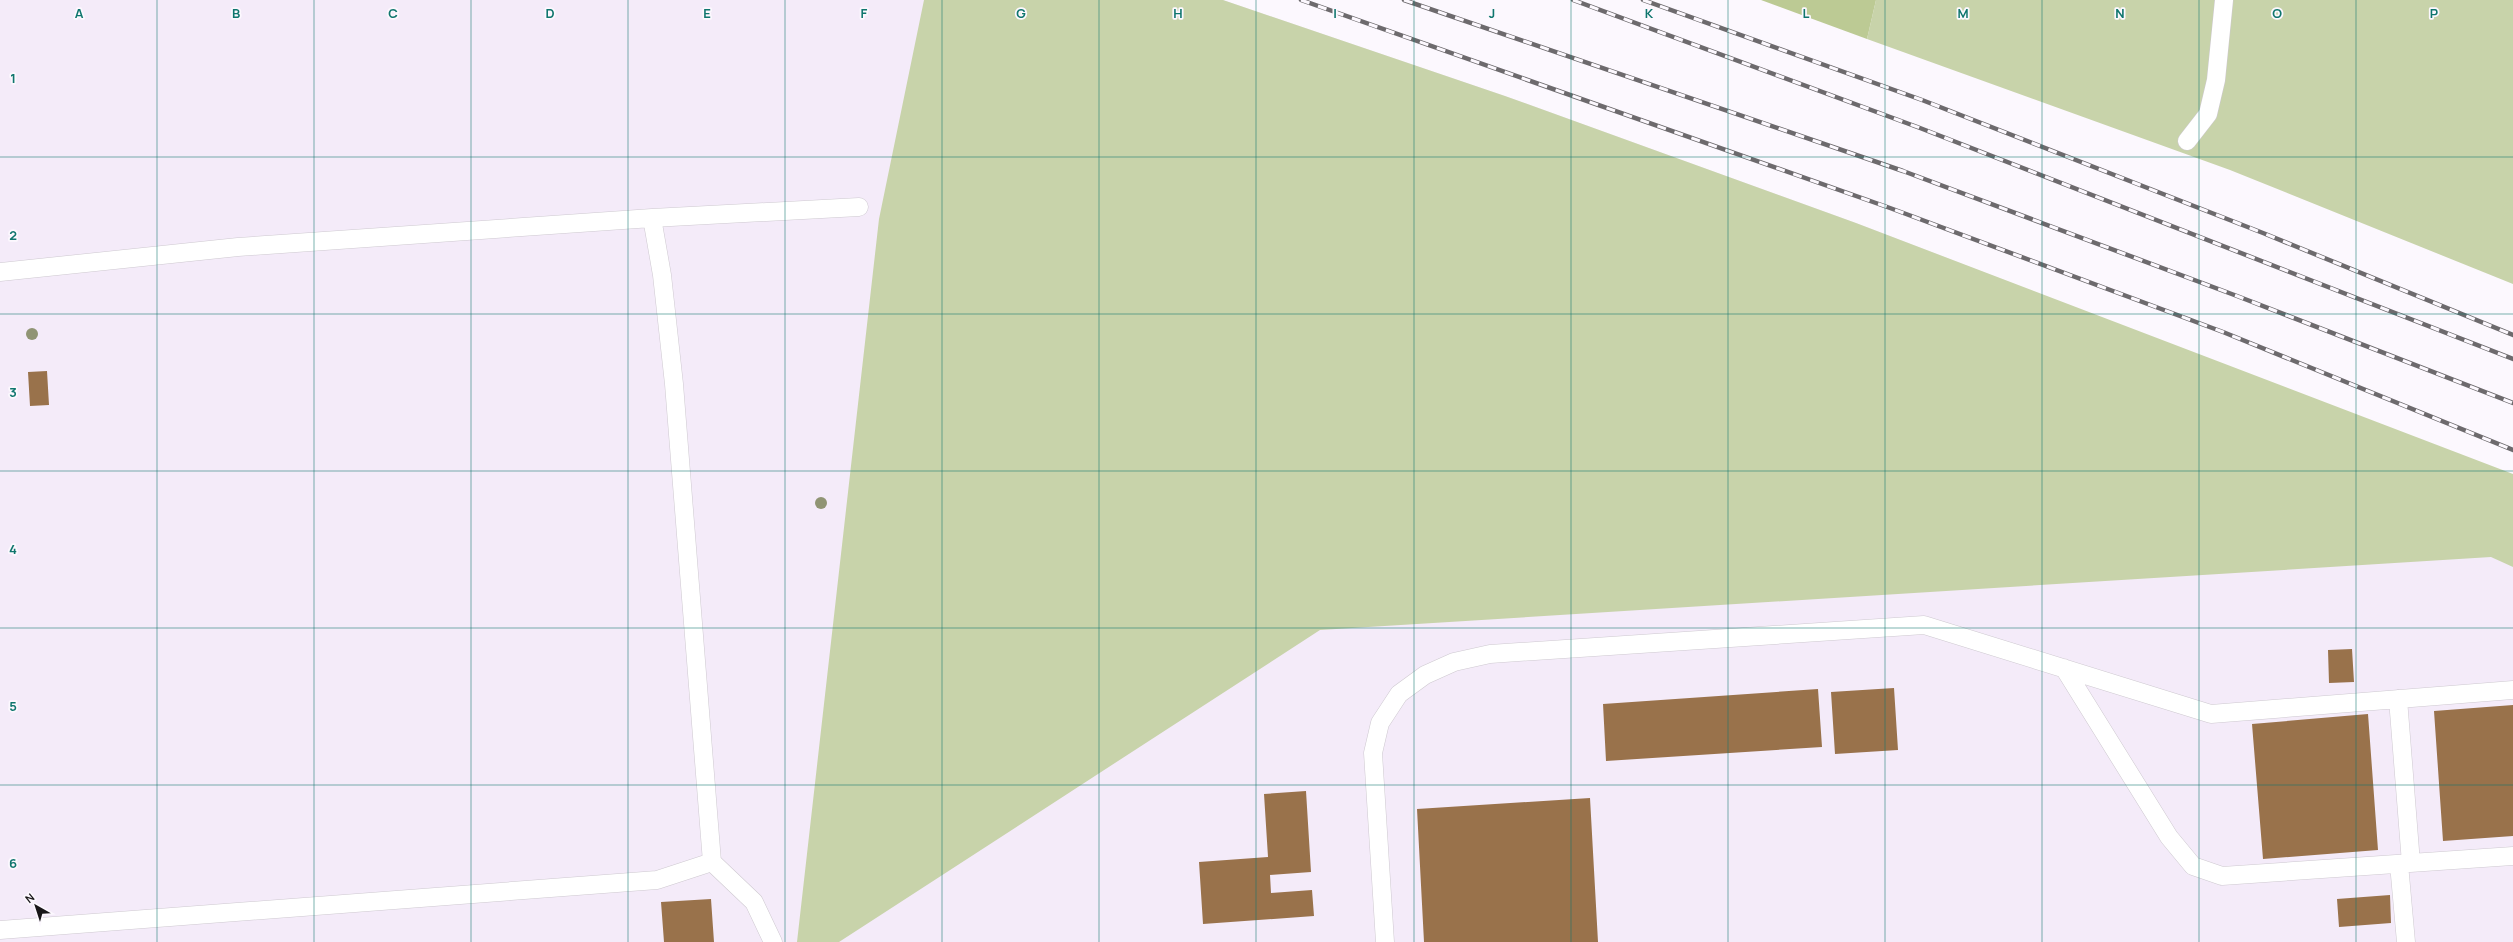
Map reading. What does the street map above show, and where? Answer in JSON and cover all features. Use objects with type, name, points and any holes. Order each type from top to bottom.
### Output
[{"type":"lane","points":[[2187,141],[2208,114],[2216,80],[2224,0]]},
{"type":"lane","points":[[0,272],[238,247],[652,218],[859,207]]},
{"type":"lane","points":[[652,218],[662,275],[674,384],[712,862],[754,902],[773,942]]},
{"type":"lane","points":[[1385,942],[1373,753],[1380,723],[1399,694],[1425,675],[1454,662],[1490,654],[1924,625],[2211,714],[2513,690]]},
{"type":"lane","points":[[2064,668],[2170,838],[2193,866],[2222,876],[2513,856]]},
{"type":"lane","points":[[2398,699],[2405,863],[2406,942]]},
{"type":"lane","points":[[0,930],[656,880],[712,862]]},
{"type":"shaded area","points":[[0,0],[1223,0],[1505,96],[1856,223],[2215,361],[2224,405],[2513,510],[2513,942],[0,942]]},
{"type":"green space","points":[[924,0],[1223,0],[1505,96],[1856,223],[2513,474],[2513,567],[2491,557],[1320,630],[839,942],[797,942],[879,219]]},
{"type":"green space","points":[[1761,0],[1876,0],[1867,39]]},
{"type":"green space","points":[[1876,0],[2513,0],[2513,284],[2230,170],[1867,39]]},
{"type":"building","points":[[47,371],[49,405],[30,406],[28,372]]},
{"type":"building","points":[[2352,649],[2354,682],[2329,683],[2328,650]]},
{"type":"building","points":[[1894,688],[1898,750],[1835,754],[1831,692]]},
{"type":"building","points":[[1818,689],[1822,747],[1606,761],[1603,704]]},
{"type":"building","points":[[2513,705],[2513,836],[2443,841],[2434,711]]},
{"type":"building","points":[[2368,714],[2378,850],[2263,859],[2252,724]]},
{"type":"building","points":[[1306,791],[1311,872],[1270,875],[1271,893],[1312,890],[1314,916],[1203,924],[1199,862],[1268,857],[1264,794]]},
{"type":"building","points":[[1590,798],[1598,942],[1424,942],[1417,809]]},
{"type":"building","points":[[2390,895],[2391,923],[2339,927],[2337,899]]},
{"type":"building","points":[[711,899],[714,942],[664,942],[661,902]]},
{"type":"railway","points":[[1301,0],[1890,208],[2223,332],[2513,450]]},
{"type":"railway","points":[[1404,0],[1903,171],[2237,296],[2513,403]]},
{"type":"railway","points":[[1573,0],[1920,128],[2513,359]]},
{"type":"railway","points":[[1643,0],[1922,100],[2263,233],[2513,335]]}]
